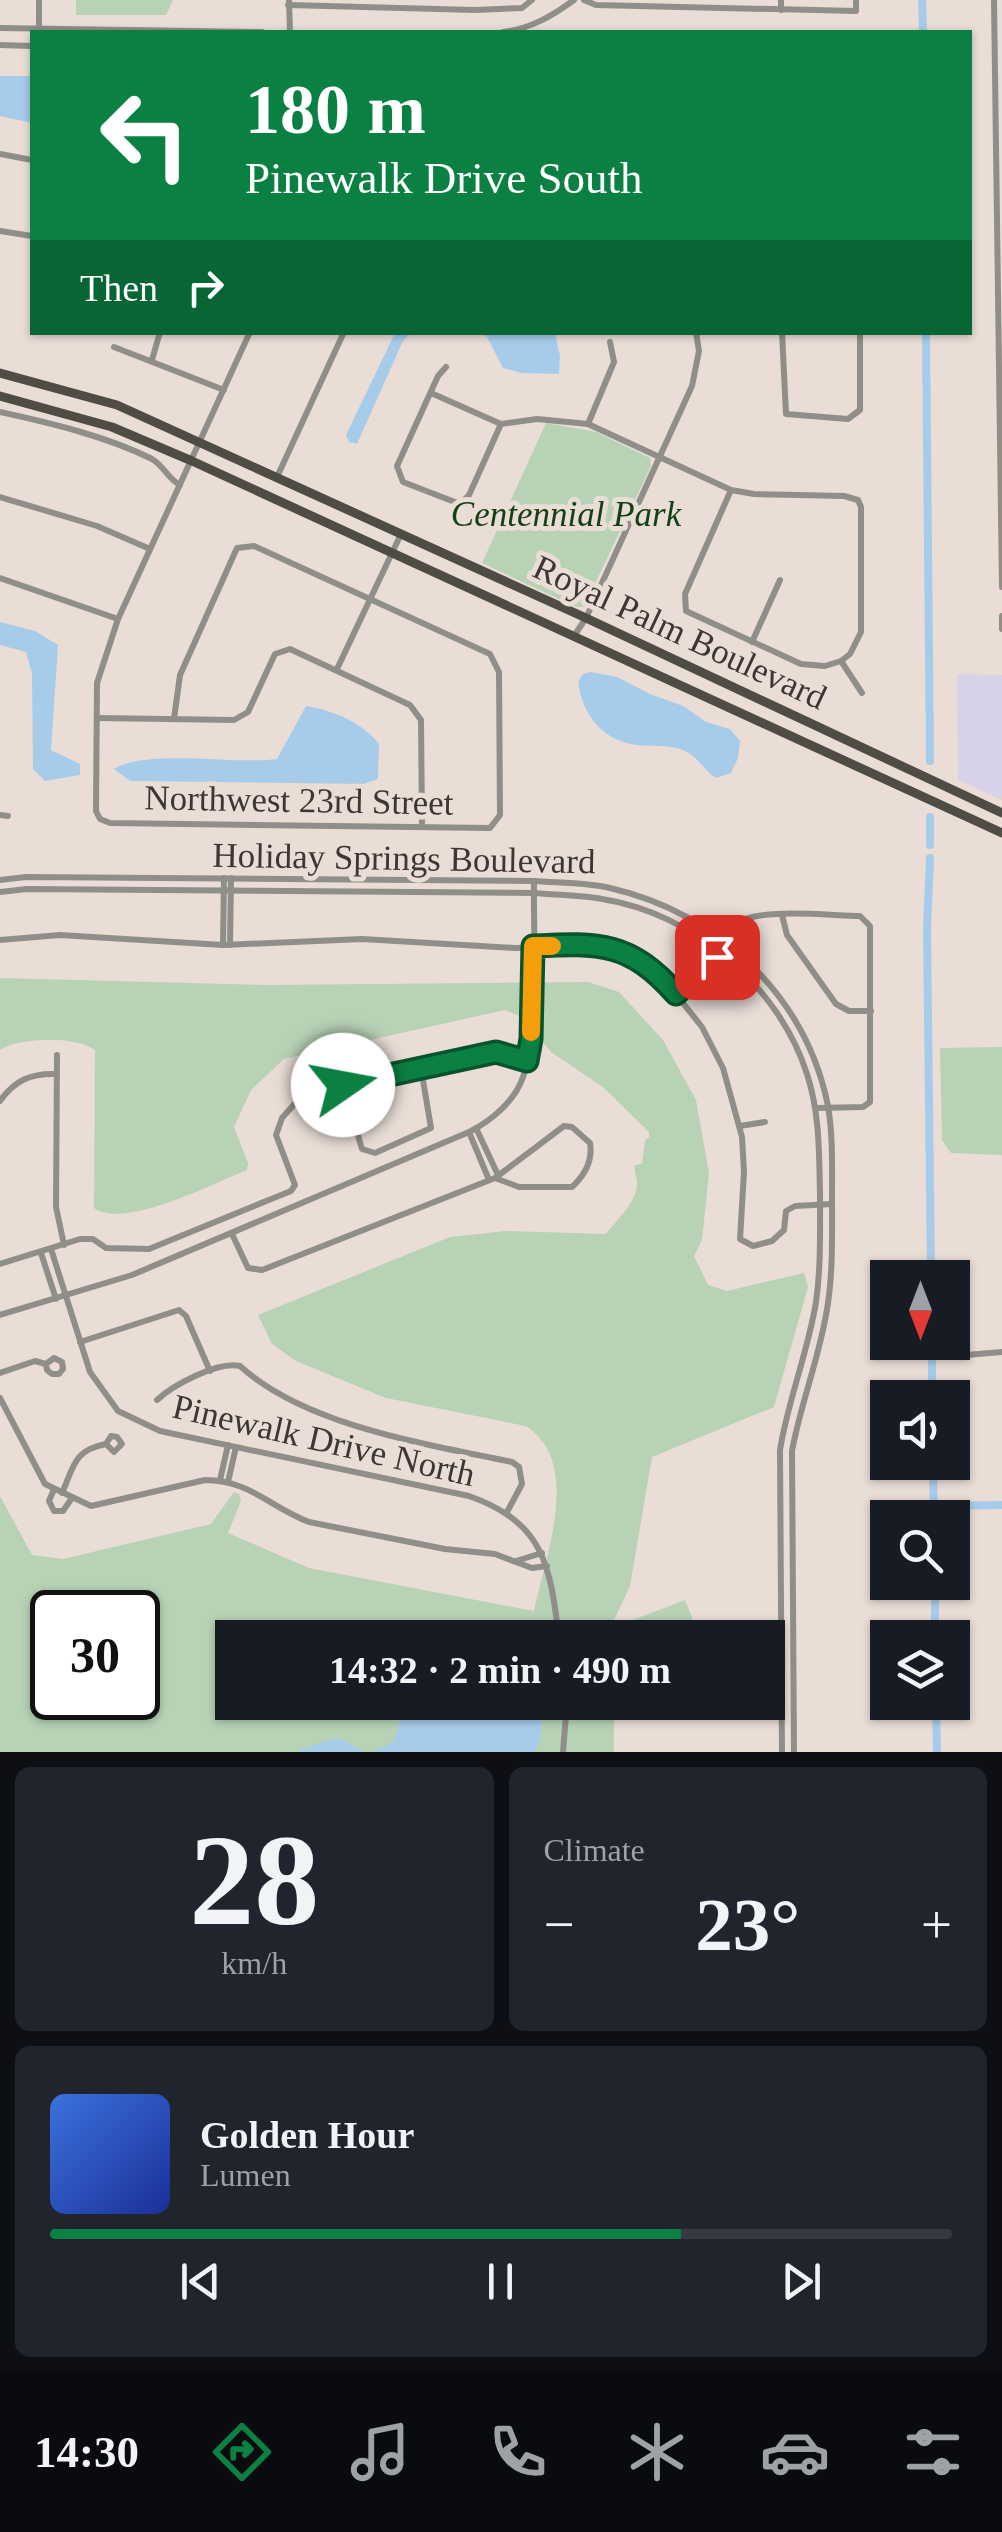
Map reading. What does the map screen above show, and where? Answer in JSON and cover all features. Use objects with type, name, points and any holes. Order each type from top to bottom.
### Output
[{"type":"main road","name":"Royal Palm Boulevard","points":[[0,373],[118,405],[201,441],[1002,813]]},
{"type":"main road","name":"Royal Palm Boulevard","points":[[0,396],[112,427],[192,460],[1002,832]]},
{"type":"street","points":[[39,0],[39,28]]},
{"type":"street","points":[[290,30],[288,2],[475,10],[532,0]]},
{"type":"street","points":[[514,30],[553,16],[574,0]]},
{"type":"street","points":[[584,0],[596,5],[781,10],[856,10],[856,0]]},
{"type":"street","points":[[780,0],[781,10]]},
{"type":"street","points":[[997,4],[1002,587]]},
{"type":"street","points":[[0,28],[150,30]]},
{"type":"street","points":[[0,45],[30,46]]},
{"type":"street","points":[[0,154],[30,160]]},
{"type":"street","points":[[0,231],[30,236]]},
{"type":"street","points":[[152,360],[159,335]]},
{"type":"street","points":[[249,335],[118,618],[97,683],[97,718],[234,720],[248,712],[276,654],[290,649],[417,711],[421,720],[422,827]]},
{"type":"street","points":[[278,477],[343,335]]},
{"type":"street","points":[[574,636],[586,618],[692,386],[698,352],[696,335]]},
{"type":"street","points":[[782,335],[786,414],[848,419],[860,410],[860,335]]},
{"type":"street","points":[[588,424],[614,362],[610,342]]},
{"type":"street","points":[[114,348],[224,390]]},
{"type":"street","points":[[446,367],[396,466],[403,482],[460,504],[470,495],[501,424]]},
{"type":"street","points":[[431,392],[501,424],[537,419],[588,424],[731,490],[858,500],[862,632],[841,662],[812,667],[691,615],[684,606],[685,594],[731,490]]},
{"type":"street","points":[[0,412],[91,437],[151,459],[180,486]]},
{"type":"street","points":[[0,497],[97,526],[150,549]]},
{"type":"street","points":[[337,669],[401,534]]},
{"type":"street","points":[[174,719],[180,675],[238,548],[246,545],[371,598]]},
{"type":"street","points":[[0,578],[118,618]]},
{"type":"street","points":[[752,642],[780,580]]},
{"type":"street","name":"Northwest 23rd Street","points":[[97,718],[96,811],[100,820],[110,823],[490,828],[497,823],[500,797],[496,660],[371,598]]},
{"type":"street","points":[[1002,616],[1002,630]]},
{"type":"street","points":[[841,662],[862,692]]},
{"type":"street","name":"Holiday Springs Boulevard","points":[[0,880],[26,876],[534,881],[606,887],[680,912],[731,945],[762,976],[795,1017],[819,1072],[828,1108],[832,1204],[828,1304],[792,1451],[794,1752]]},
{"type":"street","points":[[226,945],[228,878]]},
{"type":"street","points":[[0,1315],[132,1275],[473,1130],[514,1095],[528,1058],[534,881]]},
{"type":"street","name":"Holiday Springs Boulevard","points":[[0,892],[27,889],[534,893],[604,899],[674,923],[722,953],[753,984],[784,1024],[808,1075],[816,1108],[820,1204],[816,1302],[780,1450],[782,1752]]},
{"type":"street","points":[[733,926],[750,915],[860,916],[868,921],[870,1102],[863,1107],[816,1108]]},
{"type":"street","points":[[782,915],[787,935],[836,1004],[850,1011],[871,1011]]},
{"type":"street","points":[[0,940],[60,935],[226,945],[362,939],[606,946],[625,951],[673,990],[702,1027],[723,1068],[740,1126],[744,1172],[738,1232],[744,1244],[772,1241],[784,1230],[786,1211],[795,1206],[832,1204]]},
{"type":"street","points":[[673,990],[722,939]]},
{"type":"street","points":[[673,990],[731,945]]},
{"type":"street","points":[[0,1264],[80,1239],[93,1239],[106,1248],[149,1250],[291,1191],[295,1185],[276,1135],[282,1118],[307,1094],[508,1049],[528,1058]]},
{"type":"street","points":[[57,1054],[56,1207],[64,1245]]},
{"type":"street","points":[[343,1085],[362,1149],[375,1153],[431,1128],[421,1068]]},
{"type":"street","points":[[0,1101],[20,1080],[57,1074]]},
{"type":"street","points":[[740,1126],[765,1122]]},
{"type":"street","points":[[232,1234],[248,1268],[262,1270],[494,1177],[564,1126],[572,1127],[590,1142],[591,1160],[572,1188],[519,1187],[494,1177],[473,1130]]},
{"type":"street","name":"Pinewalk Drive North","points":[[51,1249],[90,1372],[118,1411],[160,1431],[469,1496],[507,1512],[542,1552],[552,1581],[557,1620]]},
{"type":"street","points":[[40,1253],[56,1300]]},
{"type":"street","points":[[80,1342],[179,1310],[186,1316],[210,1371]]},
{"type":"street","points":[[970,1355],[1002,1352]]},
{"type":"street","points":[[0,1373],[36,1361],[46,1364]]},
{"type":"street","points":[[158,1400],[170,1388],[210,1371],[232,1364],[240,1366],[269,1390],[373,1433],[512,1462],[519,1467],[522,1484],[507,1512]]},
{"type":"street","points":[[0,1398],[45,1484],[91,1506],[205,1480],[224,1481],[251,1489],[288,1514],[309,1522],[445,1549],[495,1554],[532,1568],[547,1566]]},
{"type":"street","points":[[72,1498],[63,1511],[54,1511],[49,1500],[79,1454],[88,1447],[106,1444]]},
{"type":"street","points":[[224,1481],[232,1446]]},
{"type":"street","points":[[778,1510],[790,1510]]},
{"type":"street","points":[[514,1561],[542,1552]]},
{"type":"street","points":[[562,1752],[565,1720]]},
{"type":"shaded area","points":[[957,674],[1002,675],[1002,800],[958,780]]},
{"type":"green space","points":[[76,0],[173,0],[166,15],[76,15]]},
{"type":"green space","name":"Centennial Park","points":[[546,423],[596,432],[650,458],[651,466],[584,607],[576,607],[482,563]]},
{"type":"green space","points":[[0,978],[266,985],[588,982],[619,992],[663,1040],[696,1100],[709,1173],[702,1240],[694,1256],[708,1285],[727,1291],[804,1273],[808,1287],[774,1407],[652,1457],[630,1586],[614,1620],[215,1620],[215,1720],[614,1720],[614,1752],[0,1752],[0,1496],[32,1555],[63,1559],[211,1524],[234,1492],[241,1501],[228,1533],[309,1568],[534,1611],[556,1512],[553,1463],[543,1443],[526,1426],[386,1398],[296,1361],[272,1344],[258,1315],[450,1237],[506,1231],[606,1234],[634,1196],[635,1165],[642,1164],[649,1137],[649,1132],[603,1087],[551,1052],[522,1017],[505,1010],[284,1059],[251,1090],[234,1127],[247,1170],[147,1209],[108,1213],[94,1208],[95,1050],[75,1042],[48,1040],[0,1050]]},
{"type":"green space","points":[[1002,1047],[1002,1155],[951,1153],[942,1140],[940,1048]]},
{"type":"green space","points":[[685,1600],[693,1620],[633,1620]]},
{"type":"water","points":[[0,76],[30,76],[30,123],[0,116]]},
{"type":"water","points":[[394,335],[409,335],[357,444],[349,442],[346,435]]},
{"type":"water","points":[[486,335],[555,335],[559,374],[503,368]]},
{"type":"water","points":[[0,622],[35,631],[58,645],[51,750],[80,764],[80,775],[45,781],[33,769],[32,673],[26,652],[0,645]]},
{"type":"water","points":[[583,674],[617,677],[683,706],[706,722],[730,729],[740,741],[731,773],[716,778],[680,749],[631,744],[610,736],[594,722],[580,693],[578,682]]},
{"type":"water","points":[[306,706],[346,718],[372,736],[379,744],[378,779],[363,784],[130,781],[114,769],[147,759],[277,759]]},
{"type":"water","points":[[400,1720],[541,1720],[540,1741],[534,1752],[372,1752],[394,1742]]},
{"type":"water","points":[[330,1739],[341,1739],[364,1752],[296,1752]]},
{"type":"waterway","points":[[922,0],[923,30]]},
{"type":"waterway","points":[[926,335],[930,761]]},
{"type":"waterway","points":[[930,817],[930,845]]},
{"type":"waterway","points":[[930,858],[927,928],[931,1260]]},
{"type":"waterway","points":[[932,1360],[932,1380]]},
{"type":"waterway","points":[[933,1480],[934,1500]]},
{"type":"waterway","points":[[970,1505],[1002,1505]]},
{"type":"waterway","points":[[935,1600],[935,1620]]},
{"type":"waterway","points":[[936,1720],[937,1752]]},
{"type":"slow traffic","points":[[531,1032],[533,946],[552,946]]},
{"type":"route","points":[[343,1085],[496,1052],[527,1061],[533,946],[606,946],[625,951],[642,961],[676,994],[717,957]]}]
